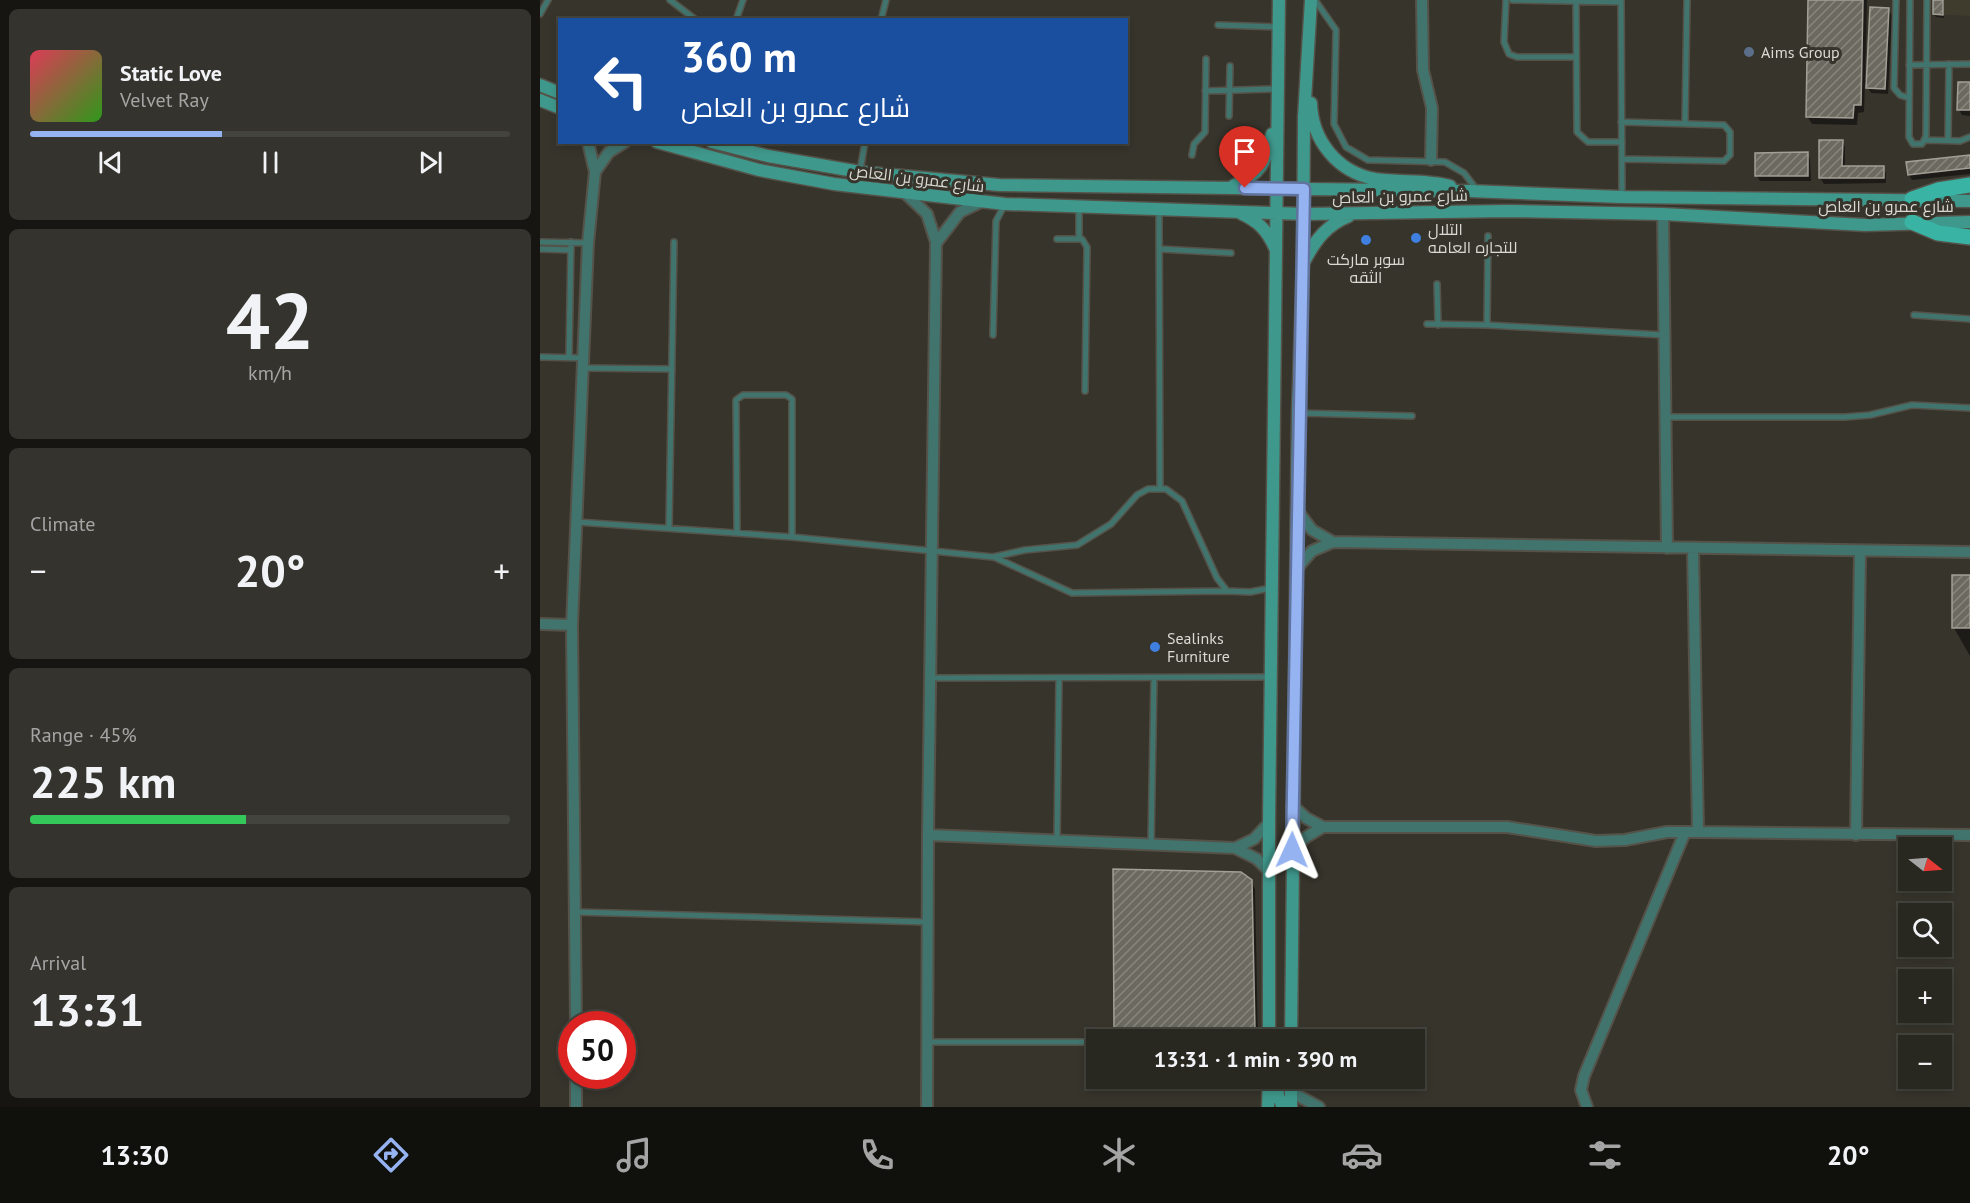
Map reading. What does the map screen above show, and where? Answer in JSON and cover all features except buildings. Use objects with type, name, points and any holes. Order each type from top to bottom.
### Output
[{"type":"main road","points":[[1269,1029],[1269,823],[1279,0]]},
{"type":"main road","points":[[1291,1029],[1292,805],[1298,413],[1304,263],[1304,117],[1313,0]]},
{"type":"main road","points":[[1310,25],[1313,39],[1311,114],[1319,137],[1333,156],[1352,171],[1374,178],[1429,182],[1462,191]]},
{"type":"main road","points":[[540,85],[558,92]]},
{"type":"main road","points":[[540,100],[558,107]]},
{"type":"main road","points":[[1228,188],[1256,174],[1262,168],[1278,113]]},
{"type":"main road","name":"شارع عمرو بن العاص","points":[[665,144],[784,175],[906,194],[1005,204],[1304,214],[1508,211],[1663,214],[1865,225],[1970,222]]},
{"type":"main road","name":"شارع عمرو بن العاص","points":[[720,144],[768,156],[860,172],[999,185],[1478,191],[1622,197],[1970,201]]},
{"type":"main road","points":[[1912,199],[1938,190],[1970,185]]},
{"type":"main road","points":[[1230,210],[1261,225],[1276,252]]},
{"type":"main road","points":[[1304,263],[1313,245],[1328,227],[1357,213]]},
{"type":"main road","points":[[1912,222],[1938,233],[1970,237]]},
{"type":"main road","points":[[1268,1107],[1269,1089]]},
{"type":"main road","points":[[1278,1089],[1283,1107]]},
{"type":"main road","points":[[1291,1092],[1291,1107]]},
{"type":"street","points":[[1422,0],[1423,70],[1432,108],[1431,160]]},
{"type":"street","points":[[576,1011],[572,625],[588,243],[595,172],[588,144]]},
{"type":"street","points":[[595,172],[609,152],[622,144]]},
{"type":"street","points":[[906,194],[927,214],[936,242],[927,835],[927,1107]]},
{"type":"street","points":[[936,242],[960,212],[982,202]]},
{"type":"street","points":[[1663,214],[1667,548]]},
{"type":"street","points":[[1297,510],[1312,530],[1333,542]]},
{"type":"street","points":[[1297,568],[1312,551],[1333,542],[1970,552]]},
{"type":"street","points":[[1693,548],[1698,831]]},
{"type":"street","points":[[1856,835],[1860,552]]},
{"type":"street","points":[[540,624],[572,625]]},
{"type":"street","points":[[1292,805],[1306,818],[1323,827],[1507,827],[1596,841],[1698,831],[1970,835]]},
{"type":"street","points":[[1235,848],[1254,839],[1269,823]]},
{"type":"street","points":[[1292,850],[1306,837],[1323,827]]},
{"type":"street","points":[[1585,1106],[1581,1090],[1584,1076],[1685,832]]},
{"type":"street","points":[[927,835],[1235,848],[1257,859],[1269,871]]},
{"type":"street","points":[[576,1089],[576,1107]]},
{"type":"street","points":[[1291,1092],[1318,1107]]},
{"type":"lane","points":[[540,14],[548,0]]},
{"type":"lane","points":[[670,0],[693,18]]},
{"type":"lane","points":[[737,18],[743,0]]},
{"type":"lane","points":[[882,18],[886,0]]},
{"type":"lane","points":[[1313,0],[1336,30],[1334,116],[1340,140],[1352,153],[1368,160],[1445,162],[1459,168],[1478,191]]},
{"type":"lane","points":[[1506,0],[1504,42],[1509,54],[1517,57],[1576,57]]},
{"type":"lane","points":[[1512,0],[1621,1],[1622,197]]},
{"type":"lane","points":[[1685,124],[1687,0]]},
{"type":"lane","points":[[1896,0],[1894,88],[1900,95],[1909,98]]},
{"type":"lane","points":[[1910,0],[1910,141],[1918,145],[1925,141],[1948,141],[1970,137]]},
{"type":"lane","points":[[1925,141],[1927,0]]},
{"type":"lane","points":[[1576,1],[1576,127],[1580,137],[1588,142],[1622,142]]},
{"type":"lane","points":[[1218,25],[1279,27]]},
{"type":"lane","points":[[1192,154],[1194,144],[1205,132],[1206,59]]},
{"type":"lane","points":[[1948,141],[1949,64]]},
{"type":"lane","points":[[1909,65],[1970,64]]},
{"type":"lane","points":[[1229,116],[1230,66]]},
{"type":"lane","points":[[1205,91],[1278,88]]},
{"type":"lane","points":[[1621,122],[1724,125],[1728,128],[1730,142],[1728,159],[1622,159]]},
{"type":"lane","points":[[860,172],[865,144]]},
{"type":"lane","points":[[993,335],[996,220],[1005,204]]},
{"type":"lane","points":[[1079,207],[1079,239]]},
{"type":"lane","points":[[1159,209],[1160,488]]},
{"type":"lane","points":[[1487,325],[1488,236]]},
{"type":"lane","points":[[1057,239],[1079,239],[1087,246],[1085,391]]},
{"type":"lane","points":[[540,242],[588,243]]},
{"type":"lane","points":[[569,357],[571,242]]},
{"type":"lane","points":[[669,527],[674,242]]},
{"type":"lane","points":[[540,249],[571,250]]},
{"type":"lane","points":[[1160,249],[1231,253]]},
{"type":"lane","points":[[1437,284],[1438,325]]},
{"type":"lane","points":[[1914,315],[1970,319]]},
{"type":"lane","points":[[1427,324],[1664,335]]},
{"type":"lane","points":[[540,357],[569,357],[583,363],[672,369]]},
{"type":"lane","points":[[737,532],[736,399],[742,395],[786,395],[792,399],[792,537]]},
{"type":"lane","points":[[1665,417],[1845,417],[1870,415],[1912,405],[1970,408]]},
{"type":"lane","points":[[1298,413],[1412,416]]},
{"type":"lane","points":[[993,557],[1025,550],[1077,545],[1111,524],[1142,492],[1160,488],[1172,492],[1182,501],[1217,578],[1227,591]]},
{"type":"lane","points":[[577,522],[737,532],[931,549],[993,557],[1072,593],[1250,592],[1272,588]]},
{"type":"lane","points":[[930,678],[1271,677]]},
{"type":"lane","points":[[1058,841],[1059,678]]},
{"type":"lane","points":[[1151,845],[1154,678]]},
{"type":"lane","points":[[575,912],[927,922]]},
{"type":"lane","points":[[927,1042],[1086,1042]]},
{"type":"shaded area","points":[[1933,0],[1970,0],[1970,16],[1933,14]]},
{"type":"place","name":"Aims Group","points":[[1749,52]]},
{"type":"place","name":"التلال للتجاره العامه","points":[[1416,238]]},
{"type":"place","name":"سوبر ماركت الثقه","points":[[1366,240]]},
{"type":"place","name":"Sealinks Furniture","points":[[1155,647]]},
{"type":"route","points":[[1245,188],[1304,189],[1304,263],[1298,413],[1292,850]]}]
